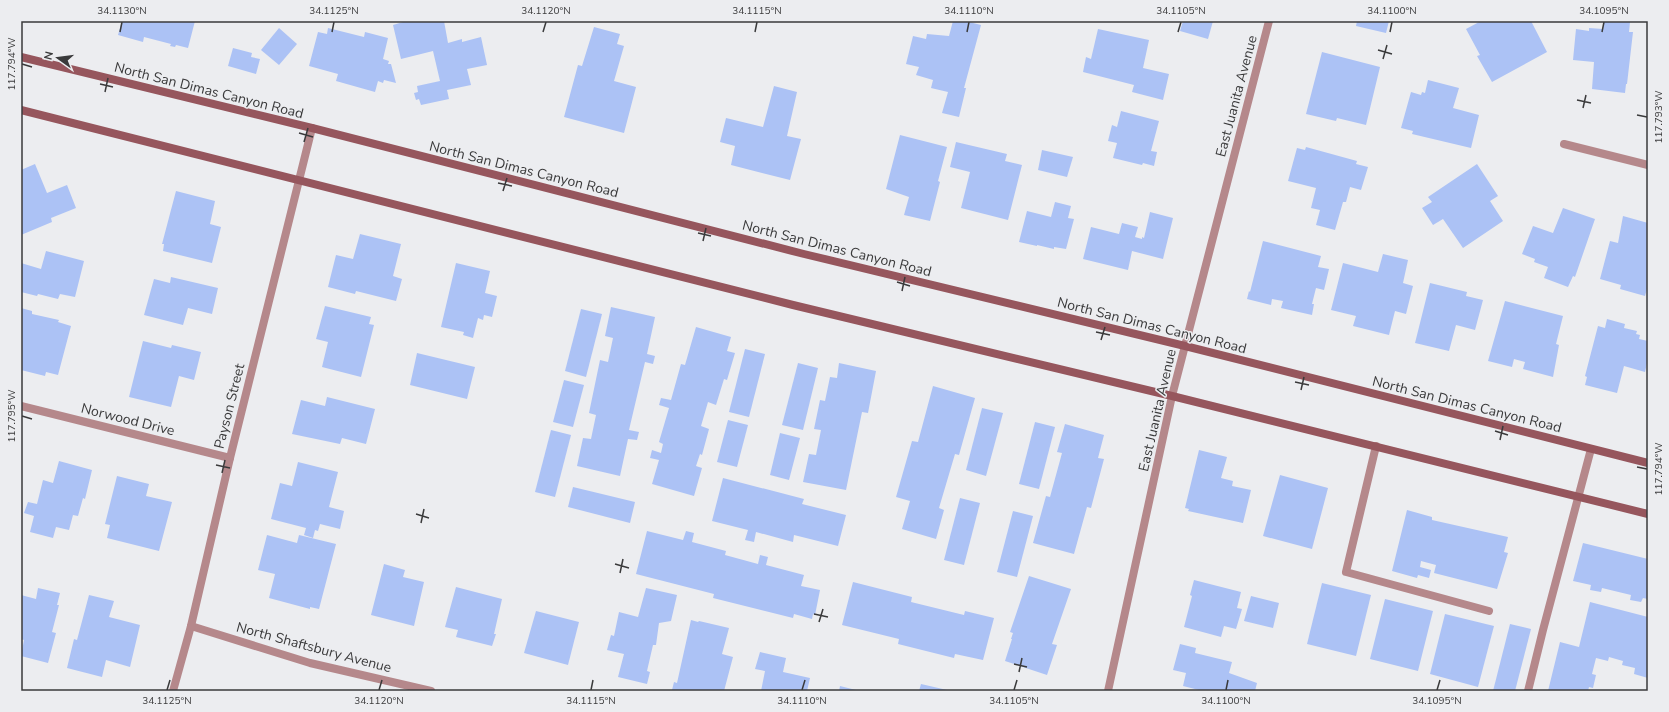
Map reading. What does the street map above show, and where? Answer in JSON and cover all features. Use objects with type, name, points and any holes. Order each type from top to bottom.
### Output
[{"type":"main road","name":"North San Dimas Canyon Road","points":[[21,57],[312,128],[812,256],[1185,346],[1648,463]]},
{"type":"main road","points":[[21,110],[793,306],[1172,396],[1648,514]]},
{"type":"street","name":"East Juanita Avenue","points":[[1108,691],[1172,396],[1269,21]]},
{"type":"street","name":"Payson Street","points":[[173,691],[191,626],[230,458],[312,128]]},
{"type":"street","points":[[1564,144],[1648,165]]},
{"type":"street","name":"Norwood Drive","points":[[21,406],[230,458]]},
{"type":"street","points":[[1376,446],[1346,572],[1489,611]]},
{"type":"street","points":[[1528,691],[1591,449]]},
{"type":"street","name":"North Shaftsbury Avenue","points":[[191,626],[310,663],[431,691]]},
{"type":"building","points":[[122,21],[195,21],[188,48],[176,45],[175,47],[170,46],[171,44],[144,37],[143,42],[118,35]]},
{"type":"building","points":[[403,21],[444,21],[448,43],[462,39],[462,42],[481,37],[487,65],[467,69],[471,85],[447,90],[449,99],[421,105],[419,99],[416,100],[414,93],[418,92],[417,86],[440,81],[433,51],[401,59],[393,25]]},
{"type":"building","points":[[953,21],[965,21],[981,25],[964,88],[966,88],[959,117],[942,113],[948,92],[931,88],[933,80],[916,75],[919,67],[906,64],[913,36],[926,39],[927,34],[949,36]]},
{"type":"building","points":[[1183,21],[1213,21],[1208,39],[1180,31]]},
{"type":"building","points":[[1357,21],[1389,21],[1386,33],[1356,26]]},
{"type":"building","points":[[1481,21],[1531,21],[1547,52],[1492,82],[1477,56],[1480,55],[1466,29]]},
{"type":"building","points":[[1604,21],[1630,22],[1629,32],[1633,32],[1625,93],[1592,89],[1594,62],[1573,60],[1576,29],[1589,31],[1589,28],[1603,29]]},
{"type":"building","points":[[594,27],[620,34],[617,44],[624,46],[614,81],[636,87],[624,133],[564,117],[578,65],[582,66]]},
{"type":"building","points":[[279,28],[297,44],[279,65],[261,50]]},
{"type":"building","points":[[328,28],[364,37],[365,32],[388,38],[383,59],[389,61],[388,64],[391,64],[396,83],[384,80],[383,83],[378,81],[375,92],[336,81],[338,74],[309,66],[318,32],[327,34]]},
{"type":"building","points":[[1098,29],[1149,40],[1143,68],[1169,74],[1163,100],[1132,92],[1134,85],[1083,72],[1086,57],[1091,59]]},
{"type":"building","points":[[233,48],[252,53],[251,57],[260,59],[256,74],[228,66]]},
{"type":"building","points":[[1322,52],[1380,67],[1366,125],[1337,118],[1336,121],[1306,114]]},
{"type":"building","points":[[1428,80],[1459,88],[1453,108],[1479,115],[1471,148],[1412,134],[1413,131],[1401,128],[1411,92],[1421,95],[1422,92],[1425,93]]},
{"type":"building","points":[[774,86],[797,92],[787,136],[801,139],[790,180],[731,165],[735,146],[720,142],[726,118],[763,127]]},
{"type":"building","points":[[1121,111],[1159,121],[1151,151],[1157,152],[1154,166],[1143,163],[1142,165],[1113,158],[1117,143],[1108,141],[1112,125],[1117,127]]},
{"type":"building","points":[[900,135],[947,147],[930,221],[904,215],[909,197],[886,189]]},
{"type":"building","points":[[956,142],[1007,154],[1005,161],[1022,165],[1008,220],[961,208],[970,172],[950,167]]},
{"type":"building","points":[[1306,147],[1357,161],[1356,164],[1368,167],[1361,190],[1350,187],[1346,202],[1343,202],[1335,230],[1316,225],[1320,210],[1311,208],[1316,188],[1288,181],[1297,148],[1305,150]]},
{"type":"building","points":[[1042,150],[1073,157],[1067,177],[1038,170]]},
{"type":"building","points":[[35,164],[47,193],[67,185],[76,208],[51,218],[52,222],[21,235],[21,170]]},
{"type":"building","points":[[1477,164],[1498,196],[1490,201],[1503,221],[1463,248],[1443,219],[1433,225],[1422,208],[1432,202],[1428,197]]},
{"type":"building","points":[[176,191],[215,201],[210,224],[221,227],[212,263],[163,251],[164,244],[162,244]]},
{"type":"building","points":[[1055,202],[1071,206],[1068,218],[1074,219],[1066,249],[1054,247],[1054,249],[1019,242],[1027,211],[1051,217]]},
{"type":"building","points":[[1563,208],[1595,219],[1575,277],[1573,276],[1568,287],[1544,278],[1548,267],[1534,262],[1535,259],[1522,254],[1533,226],[1553,233]]},
{"type":"building","points":[[1150,212],[1173,218],[1163,259],[1132,251],[1128,270],[1083,259],[1091,227],[1119,234],[1122,223],[1138,227],[1135,237],[1142,239],[1142,237],[1144,238]]},
{"type":"building","points":[[1623,216],[1648,223],[1648,285],[1645,296],[1620,289],[1621,285],[1600,279],[1610,241],[1618,243]]},
{"type":"building","points":[[360,234],[401,244],[393,276],[402,279],[396,301],[356,291],[355,294],[328,287],[336,255],[353,259]]},
{"type":"building","points":[[1263,241],[1321,256],[1318,267],[1329,269],[1324,290],[1316,288],[1312,304],[1314,304],[1312,315],[1281,308],[1283,301],[1272,299],[1271,305],[1247,299]]},
{"type":"building","points":[[46,251],[84,261],[75,297],[60,294],[58,299],[21,292],[21,263],[41,269]]},
{"type":"building","points":[[1383,254],[1408,260],[1403,283],[1413,286],[1406,314],[1395,311],[1389,335],[1353,326],[1356,316],[1331,310],[1343,263],[1378,272]]},
{"type":"building","points":[[456,263],[490,271],[485,293],[497,296],[492,317],[484,315],[483,320],[478,318],[473,338],[463,335],[464,332],[441,327]]},
{"type":"building","points":[[171,277],[218,288],[212,314],[188,308],[183,325],[144,315],[154,279],[170,283]]},
{"type":"building","points":[[1430,283],[1467,292],[1466,296],[1483,300],[1475,330],[1456,325],[1449,351],[1415,343]]},
{"type":"building","points":[[1505,301],[1563,316],[1556,344],[1559,345],[1553,377],[1523,369],[1525,362],[1514,359],[1512,367],[1488,361]]},
{"type":"building","points":[[325,306],[371,317],[369,324],[374,325],[361,377],[322,367],[328,342],[316,339]]},
{"type":"building","points":[[611,307],[655,317],[647,354],[655,356],[653,364],[645,362],[629,430],[639,432],[637,440],[628,439],[620,476],[577,466],[583,438],[591,439],[596,415],[589,413],[600,360],[608,362],[613,338],[605,336]]},
{"type":"building","points":[[21,308],[32,311],[32,314],[59,320],[58,322],[71,326],[58,375],[46,372],[45,376],[21,370]]},
{"type":"building","points":[[581,309],[602,314],[586,377],[565,371]]},
{"type":"building","points":[[1607,319],[1625,324],[1624,328],[1637,331],[1636,334],[1640,335],[1639,339],[1648,341],[1648,359],[1645,372],[1624,366],[1617,393],[1585,385],[1587,377],[1585,376],[1598,326],[1605,328]]},
{"type":"building","points":[[696,327],[731,337],[727,351],[735,353],[727,380],[724,379],[716,405],[708,402],[701,426],[709,429],[702,455],[700,454],[696,466],[702,468],[694,496],[652,484],[659,460],[650,458],[652,450],[661,453],[663,444],[659,442],[669,408],[659,405],[661,398],[671,400],[681,364],[685,365]]},
{"type":"building","points":[[143,341],[171,348],[172,345],[201,352],[194,380],[179,376],[171,407],[129,397]]},
{"type":"building","points":[[745,349],[765,354],[749,417],[729,412]]},
{"type":"building","points":[[417,353],[475,367],[467,399],[410,385]]},
{"type":"building","points":[[798,363],[818,368],[803,430],[782,425]]},
{"type":"building","points":[[839,363],[876,371],[868,413],[862,412],[846,490],[803,482],[809,454],[816,455],[821,430],[814,429],[820,400],[825,401],[830,377],[837,378]]},
{"type":"building","points":[[564,380],[584,385],[573,427],[553,422]]},
{"type":"building","points":[[933,386],[975,398],[959,455],[955,454],[939,508],[944,510],[936,539],[902,529],[910,501],[896,497],[912,441],[918,442]]},
{"type":"building","points":[[327,397],[375,409],[366,444],[342,438],[340,444],[292,434],[301,400],[325,406]]},
{"type":"building","points":[[982,408],[1003,413],[986,476],[966,470]]},
{"type":"building","points":[[728,420],[748,425],[737,467],[717,462]]},
{"type":"building","points":[[1035,422],[1055,427],[1039,489],[1019,484]]},
{"type":"building","points":[[1065,424],[1104,435],[1098,458],[1104,459],[1091,508],[1087,507],[1074,554],[1033,543],[1046,496],[1050,497],[1062,453],[1057,452]]},
{"type":"building","points":[[551,430],[571,435],[555,497],[535,492]]},
{"type":"building","points":[[780,433],[800,438],[789,480],[770,475]]},
{"type":"building","points":[[1199,450],[1227,457],[1221,478],[1233,481],[1232,486],[1251,490],[1243,523],[1188,511],[1189,509],[1185,508]]},
{"type":"building","points":[[59,461],[92,470],[85,499],[83,498],[78,516],[73,515],[69,530],[56,527],[53,538],[30,532],[34,516],[24,513],[28,502],[37,504],[43,480],[53,483]]},
{"type":"building","points":[[298,462],[338,472],[329,507],[344,511],[340,529],[320,524],[318,531],[315,530],[313,538],[304,535],[306,528],[271,519],[280,483],[292,486]]},
{"type":"building","points":[[1280,475],[1328,488],[1312,549],[1263,536]]},
{"type":"building","points":[[117,476],[149,484],[146,496],[172,502],[159,551],[107,538],[110,525],[105,524]]},
{"type":"building","points":[[723,478],[804,499],[802,504],[846,515],[838,546],[794,535],[793,542],[756,532],[754,542],[745,540],[748,530],[712,521]]},
{"type":"building","points":[[573,487],[635,502],[630,523],[568,507]]},
{"type":"building","points":[[960,498],[980,503],[964,565],[944,560]]},
{"type":"building","points":[[1407,510],[1432,517],[1432,520],[1508,537],[1504,552],[1508,553],[1497,589],[1434,573],[1436,565],[1421,561],[1420,567],[1431,570],[1429,578],[1418,575],[1417,578],[1392,571]]},
{"type":"building","points":[[1013,511],[1033,516],[1017,577],[997,572]]},
{"type":"building","points":[[647,531],[683,540],[686,531],[694,533],[692,542],[726,551],[725,555],[758,564],[760,555],[768,557],[766,565],[804,575],[801,586],[820,590],[815,615],[813,614],[812,619],[794,614],[793,618],[713,598],[714,594],[636,574]]},
{"type":"building","points":[[267,535],[297,543],[299,535],[336,544],[319,609],[310,607],[310,609],[269,598],[275,574],[258,570]]},
{"type":"building","points":[[1583,543],[1648,559],[1648,599],[1643,598],[1641,602],[1630,600],[1631,595],[1602,588],[1601,592],[1590,590],[1591,585],[1573,581]]},
{"type":"building","points":[[384,564],[405,570],[403,577],[424,582],[414,626],[371,615]]},
{"type":"building","points":[[1029,576],[1071,589],[1052,644],[1057,645],[1047,675],[1005,661],[1012,639],[1013,633],[1010,632]]},
{"type":"building","points":[[1194,580],[1241,592],[1237,608],[1242,609],[1236,629],[1224,626],[1221,637],[1184,627],[1192,596],[1190,595]]},
{"type":"building","points":[[853,582],[912,597],[911,602],[964,615],[965,611],[994,618],[983,660],[955,654],[954,658],[898,644],[899,639],[842,625]]},
{"type":"building","points":[[1322,583],[1371,595],[1356,656],[1307,644]]},
{"type":"building","points":[[456,587],[502,599],[494,634],[496,634],[492,646],[456,637],[458,630],[445,627]]},
{"type":"building","points":[[38,588],[60,593],[57,605],[59,605],[52,632],[56,633],[48,663],[21,656],[24,640],[21,639],[21,595],[36,599]]},
{"type":"building","points":[[646,588],[677,595],[671,621],[659,623],[656,645],[653,645],[647,671],[650,672],[647,684],[618,677],[624,654],[607,650],[611,635],[614,636],[619,612],[638,617]]},
{"type":"building","points":[[89,595],[114,601],[109,617],[140,625],[130,667],[106,660],[102,677],[67,668],[74,639],[77,640]]},
{"type":"building","points":[[1251,596],[1279,603],[1273,628],[1244,621]]},
{"type":"building","points":[[1385,599],[1433,611],[1418,671],[1370,659]]},
{"type":"building","points":[[1590,602],[1648,617],[1648,678],[1634,674],[1635,668],[1622,665],[1623,661],[1609,657],[1608,661],[1596,658],[1592,674],[1596,675],[1593,688],[1589,687],[1588,691],[1548,691],[1560,642],[1579,647]]},
{"type":"building","points":[[536,611],[579,622],[568,665],[524,653]]},
{"type":"building","points":[[1445,614],[1494,626],[1478,687],[1430,674]]},
{"type":"building","points":[[691,620],[729,628],[722,654],[733,657],[724,691],[672,690],[674,682],[677,683]]},
{"type":"building","points":[[1510,624],[1531,629],[1515,691],[1493,691]]},
{"type":"building","points":[[1180,644],[1196,648],[1195,653],[1232,662],[1229,673],[1257,683],[1255,691],[1203,691],[1183,686],[1186,673],[1173,670]]},
{"type":"building","points":[[760,652],[786,658],[783,672],[810,678],[807,691],[761,691],[765,671],[755,669]]},
{"type":"building","points":[[921,684],[947,690],[947,691],[919,691]]},
{"type":"building","points":[[840,686],[856,690],[856,691],[839,691]]}]
